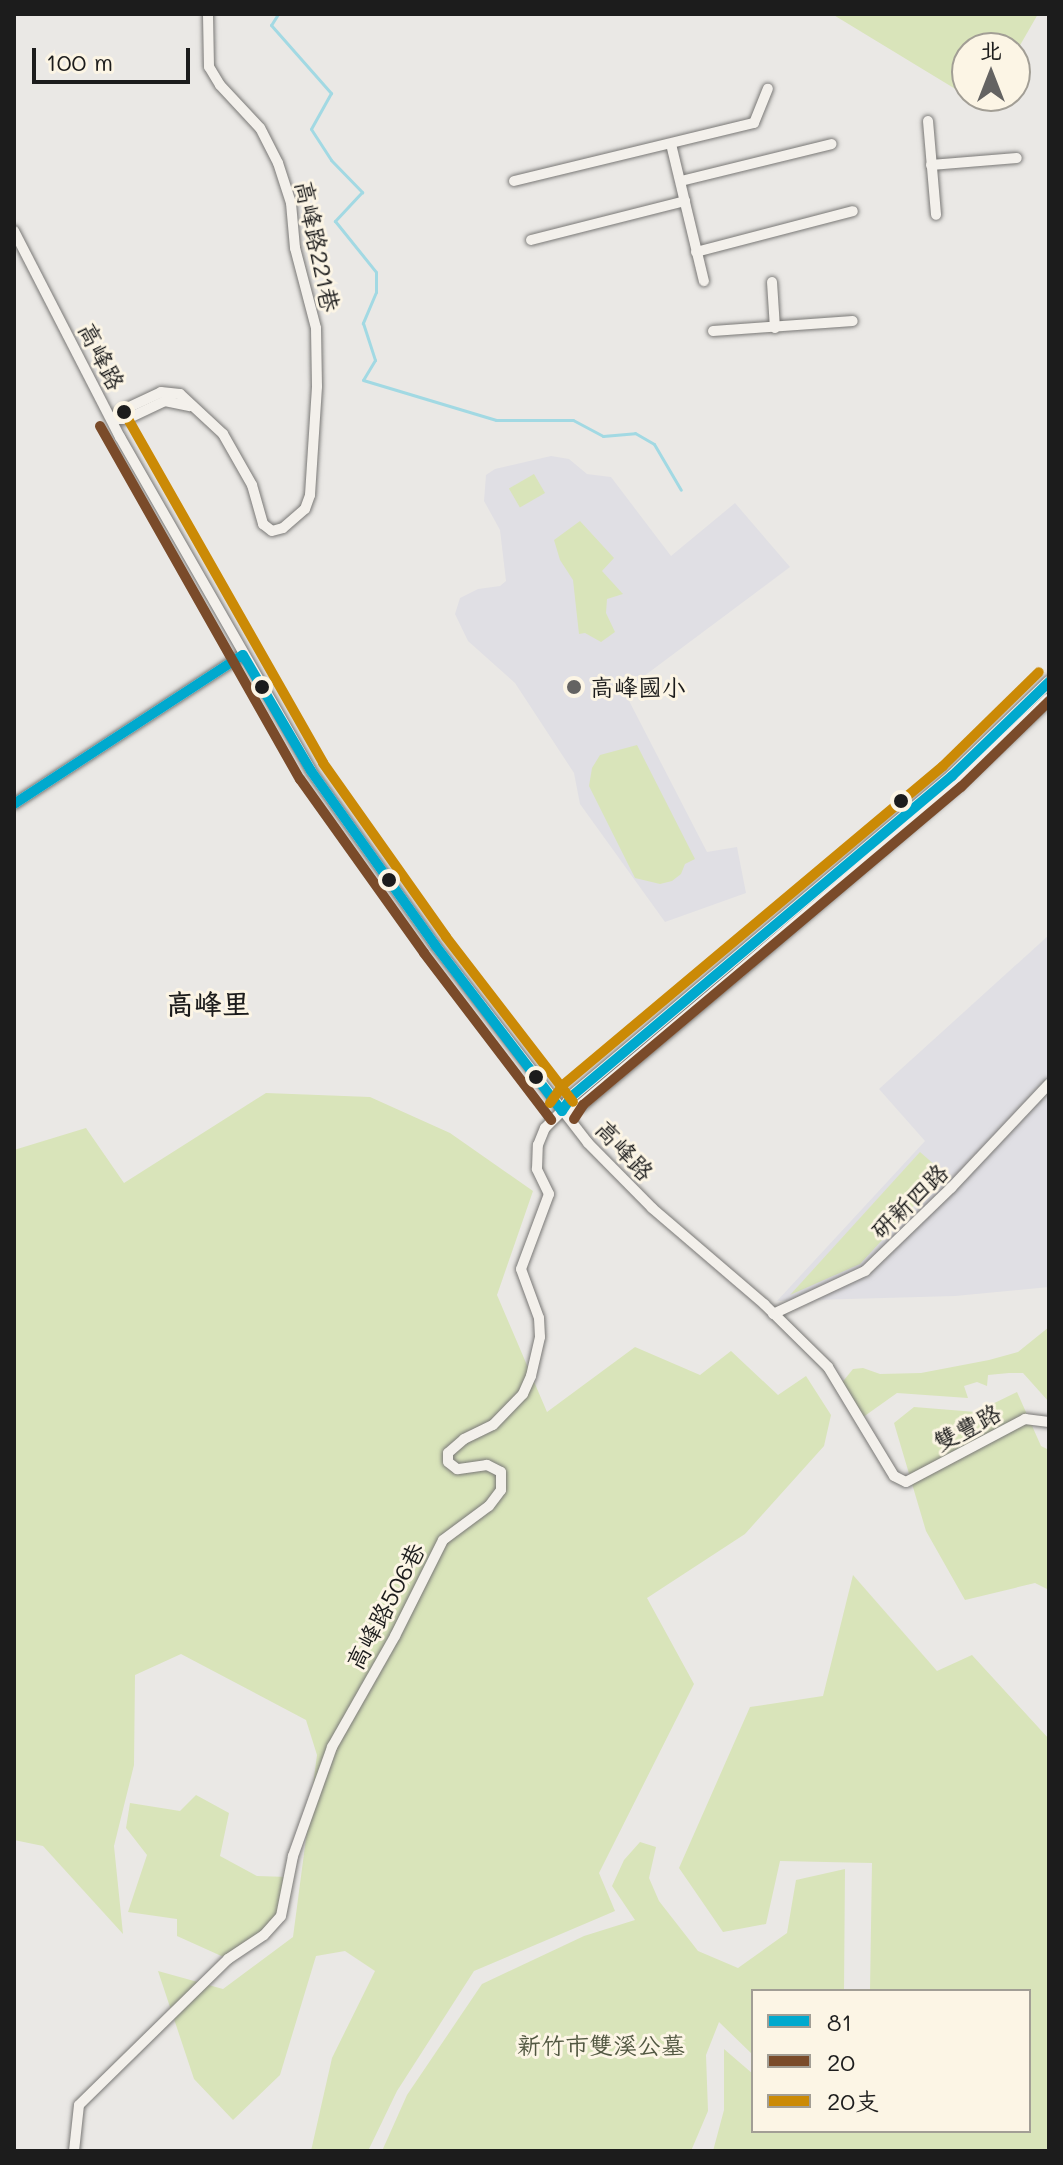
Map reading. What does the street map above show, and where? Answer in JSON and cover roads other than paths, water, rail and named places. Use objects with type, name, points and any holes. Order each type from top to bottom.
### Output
[{"type":"street","name":"高峰路221巷","points":[[112,419],[127,419],[165,401],[179,402],[204,413],[223,434],[252,485],[263,524],[272,531],[283,528],[305,509],[310,495],[317,386],[316,328],[295,248],[291,203],[278,163],[260,128],[220,85],[209,67],[208,14]]},
{"type":"street","points":[[514,181],[754,123],[768,89]]},
{"type":"street","points":[[928,121],[936,215]]},
{"type":"street","points":[[671,144],[704,281]]},
{"type":"street","points":[[681,181],[832,144]]},
{"type":"street","points":[[931,165],[1017,158]]},
{"type":"street","points":[[531,240],[685,201]]},
{"type":"street","points":[[696,252],[853,211]]},
{"type":"street","name":"高峰路","points":[[14,231],[112,419],[243,655],[318,780],[435,945],[588,1143],[652,1208],[773,1314],[828,1367],[869,1441],[894,1476],[906,1482]]},
{"type":"street","points":[[772,282],[775,328]]},
{"type":"street","points":[[713,331],[853,321]]},
{"type":"street","points":[[14,804],[243,655]]},
{"type":"street","points":[[562,1111],[572,1096],[952,776],[1049,682]]},
{"type":"street","points":[[562,1111],[580,1106],[739,972],[958,785],[1049,699]]},
{"type":"street","name":"研新四路","points":[[773,1314],[865,1271],[951,1188],[1049,1084]]},
{"type":"street","name":"高峰路506巷","points":[[74,2151],[79,2105],[228,1959],[264,1935],[281,1916],[293,1856],[332,1747],[395,1636],[443,1540],[489,1506],[501,1490],[501,1472],[487,1465],[457,1469],[448,1462],[448,1453],[464,1439],[493,1425],[523,1394],[531,1376],[540,1337],[539,1318],[521,1269],[549,1194],[537,1169],[538,1145],[545,1128],[562,1111]]},
{"type":"street","name":"雙豐路","points":[[906,1482],[1017,1422],[1037,1418],[1049,1422]]},
{"type":"waterway","points":[[278,14],[271,25],[331,93],[311,129],[331,160],[362,192],[335,221],[376,272],[376,292],[363,323],[375,360],[363,380],[496,420],[573,420],[603,436],[635,433],[654,444],[681,490]]},
{"type":"place","name":"高峰國小","points":[[574,687]]},
{"type":"district","name":"高峰里","points":[[208,1003]]},
{"type":"park label","name":"新竹市雙溪公墓","points":[[601,2045]]}]
